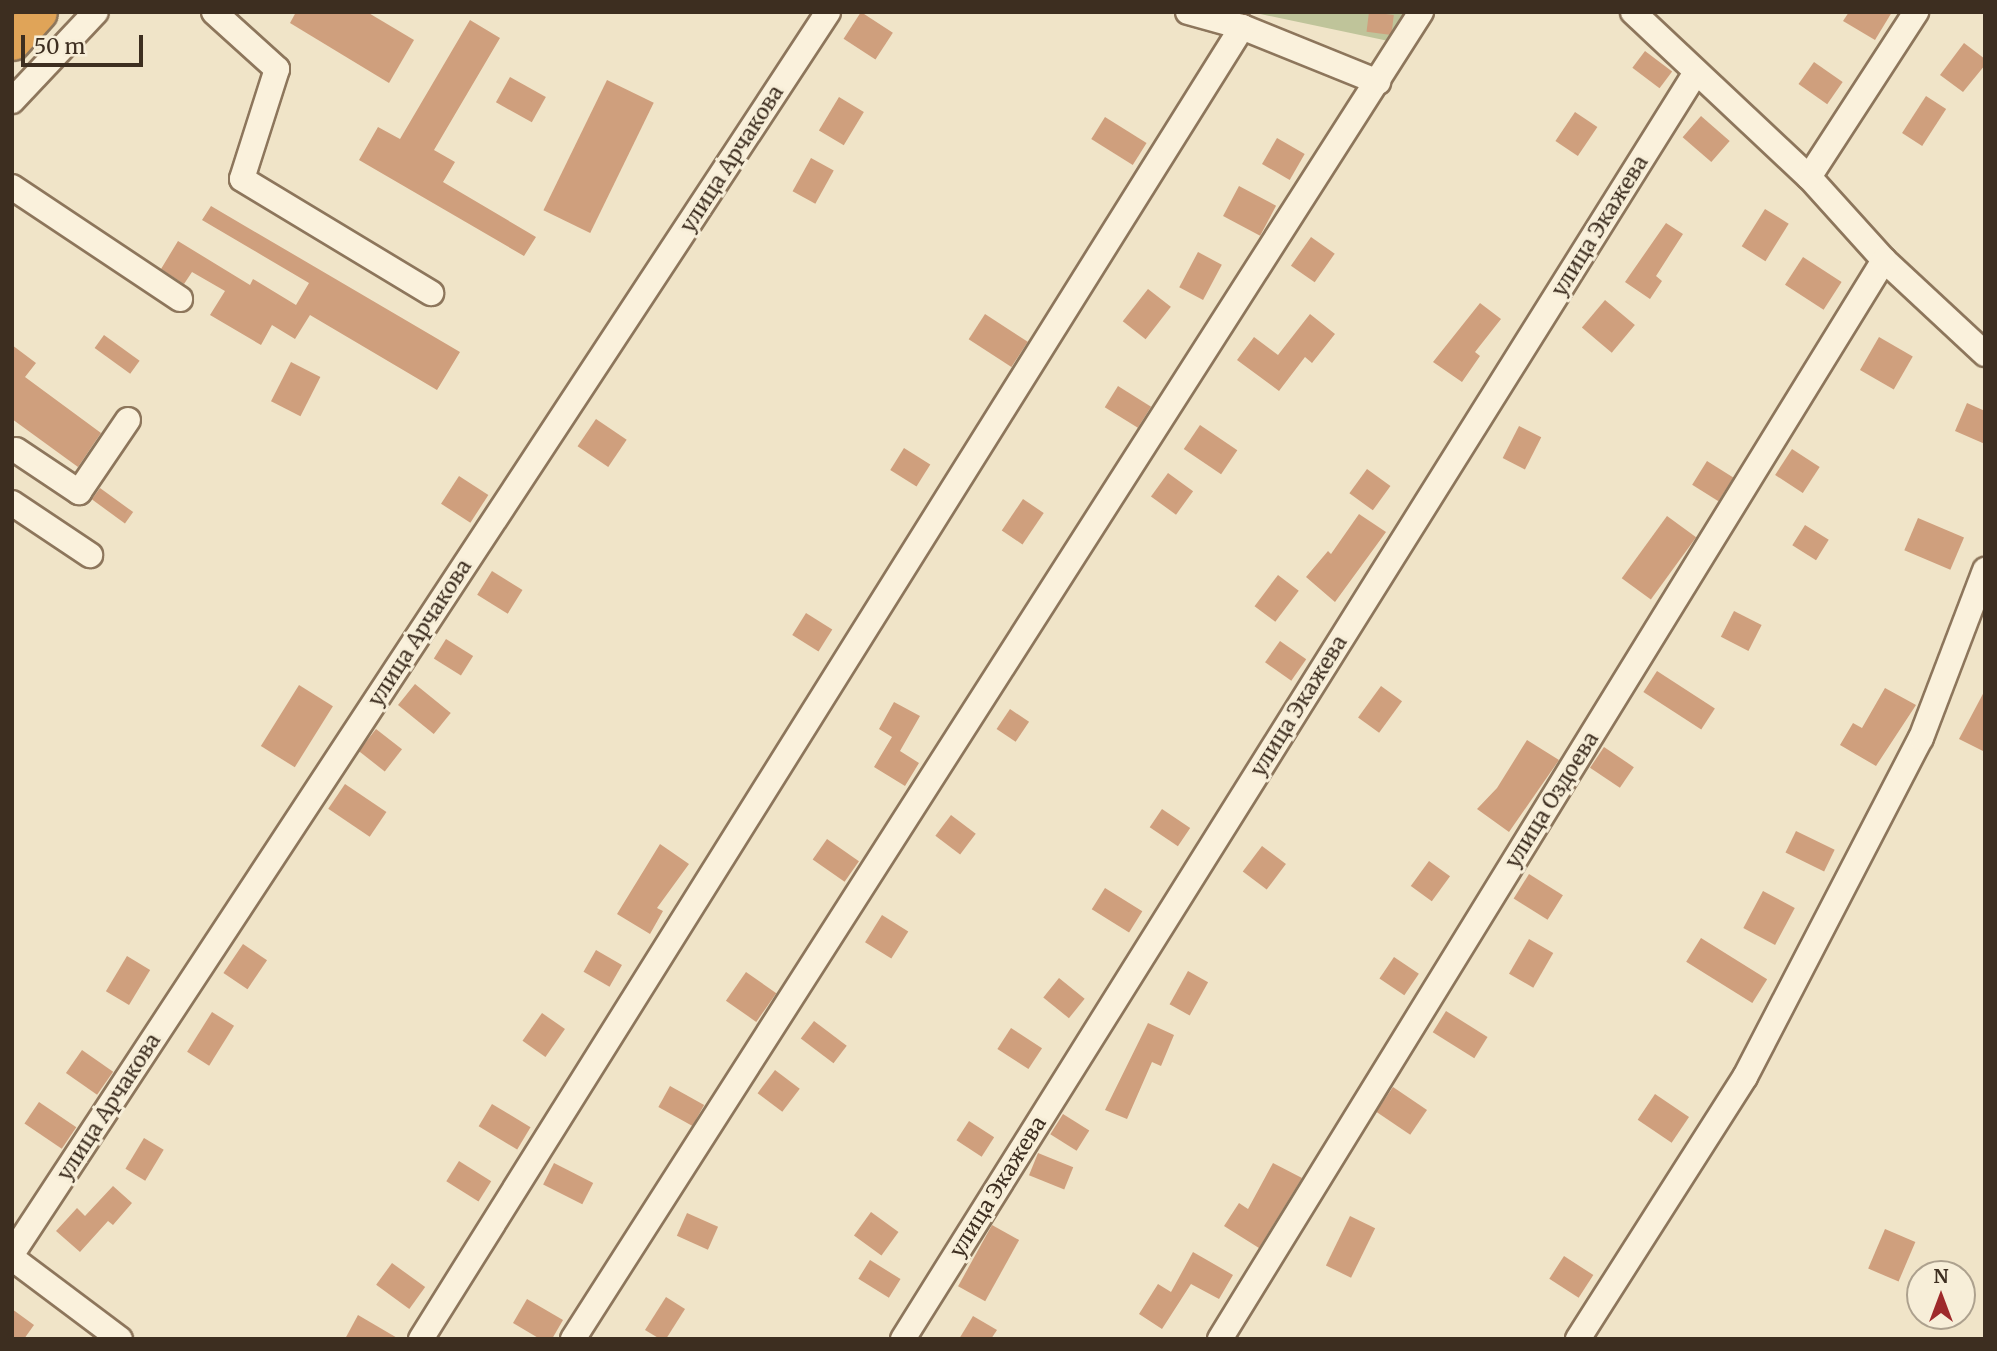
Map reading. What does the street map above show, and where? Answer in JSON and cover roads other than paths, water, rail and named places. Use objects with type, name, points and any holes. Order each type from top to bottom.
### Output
[{"type":"highway","points":[[12,42],[39,12]]},
{"type":"street","points":[[12,101],[96,12]]},
{"type":"street","points":[[214,12],[277,69],[243,179],[431,293]]},
{"type":"street","name":"улица Арчакова","points":[[12,1256],[828,12]]},
{"type":"street","points":[[1188,12],[1242,27],[1378,82]]},
{"type":"street","points":[[573,1339],[1421,12]]},
{"type":"street","points":[[1633,12],[1695,74],[1809,177],[1884,260],[1985,354]]},
{"type":"street","points":[[1809,177],[1916,12]]},
{"type":"street","points":[[421,1339],[1242,27]]},
{"type":"street","name":"улица Экажева","points":[[903,1339],[1695,74]]},
{"type":"street","points":[[12,187],[180,299]]},
{"type":"street","name":"улица Оздоева","points":[[1220,1339],[1884,260]]},
{"type":"street","points":[[13,450],[79,492],[128,421]]},
{"type":"street","points":[[12,503],[90,555]]},
{"type":"street","points":[[1578,1339],[1745,1077],[1921,737],[1985,570]]},
{"type":"street","points":[[12,1256],[120,1339]]}]
